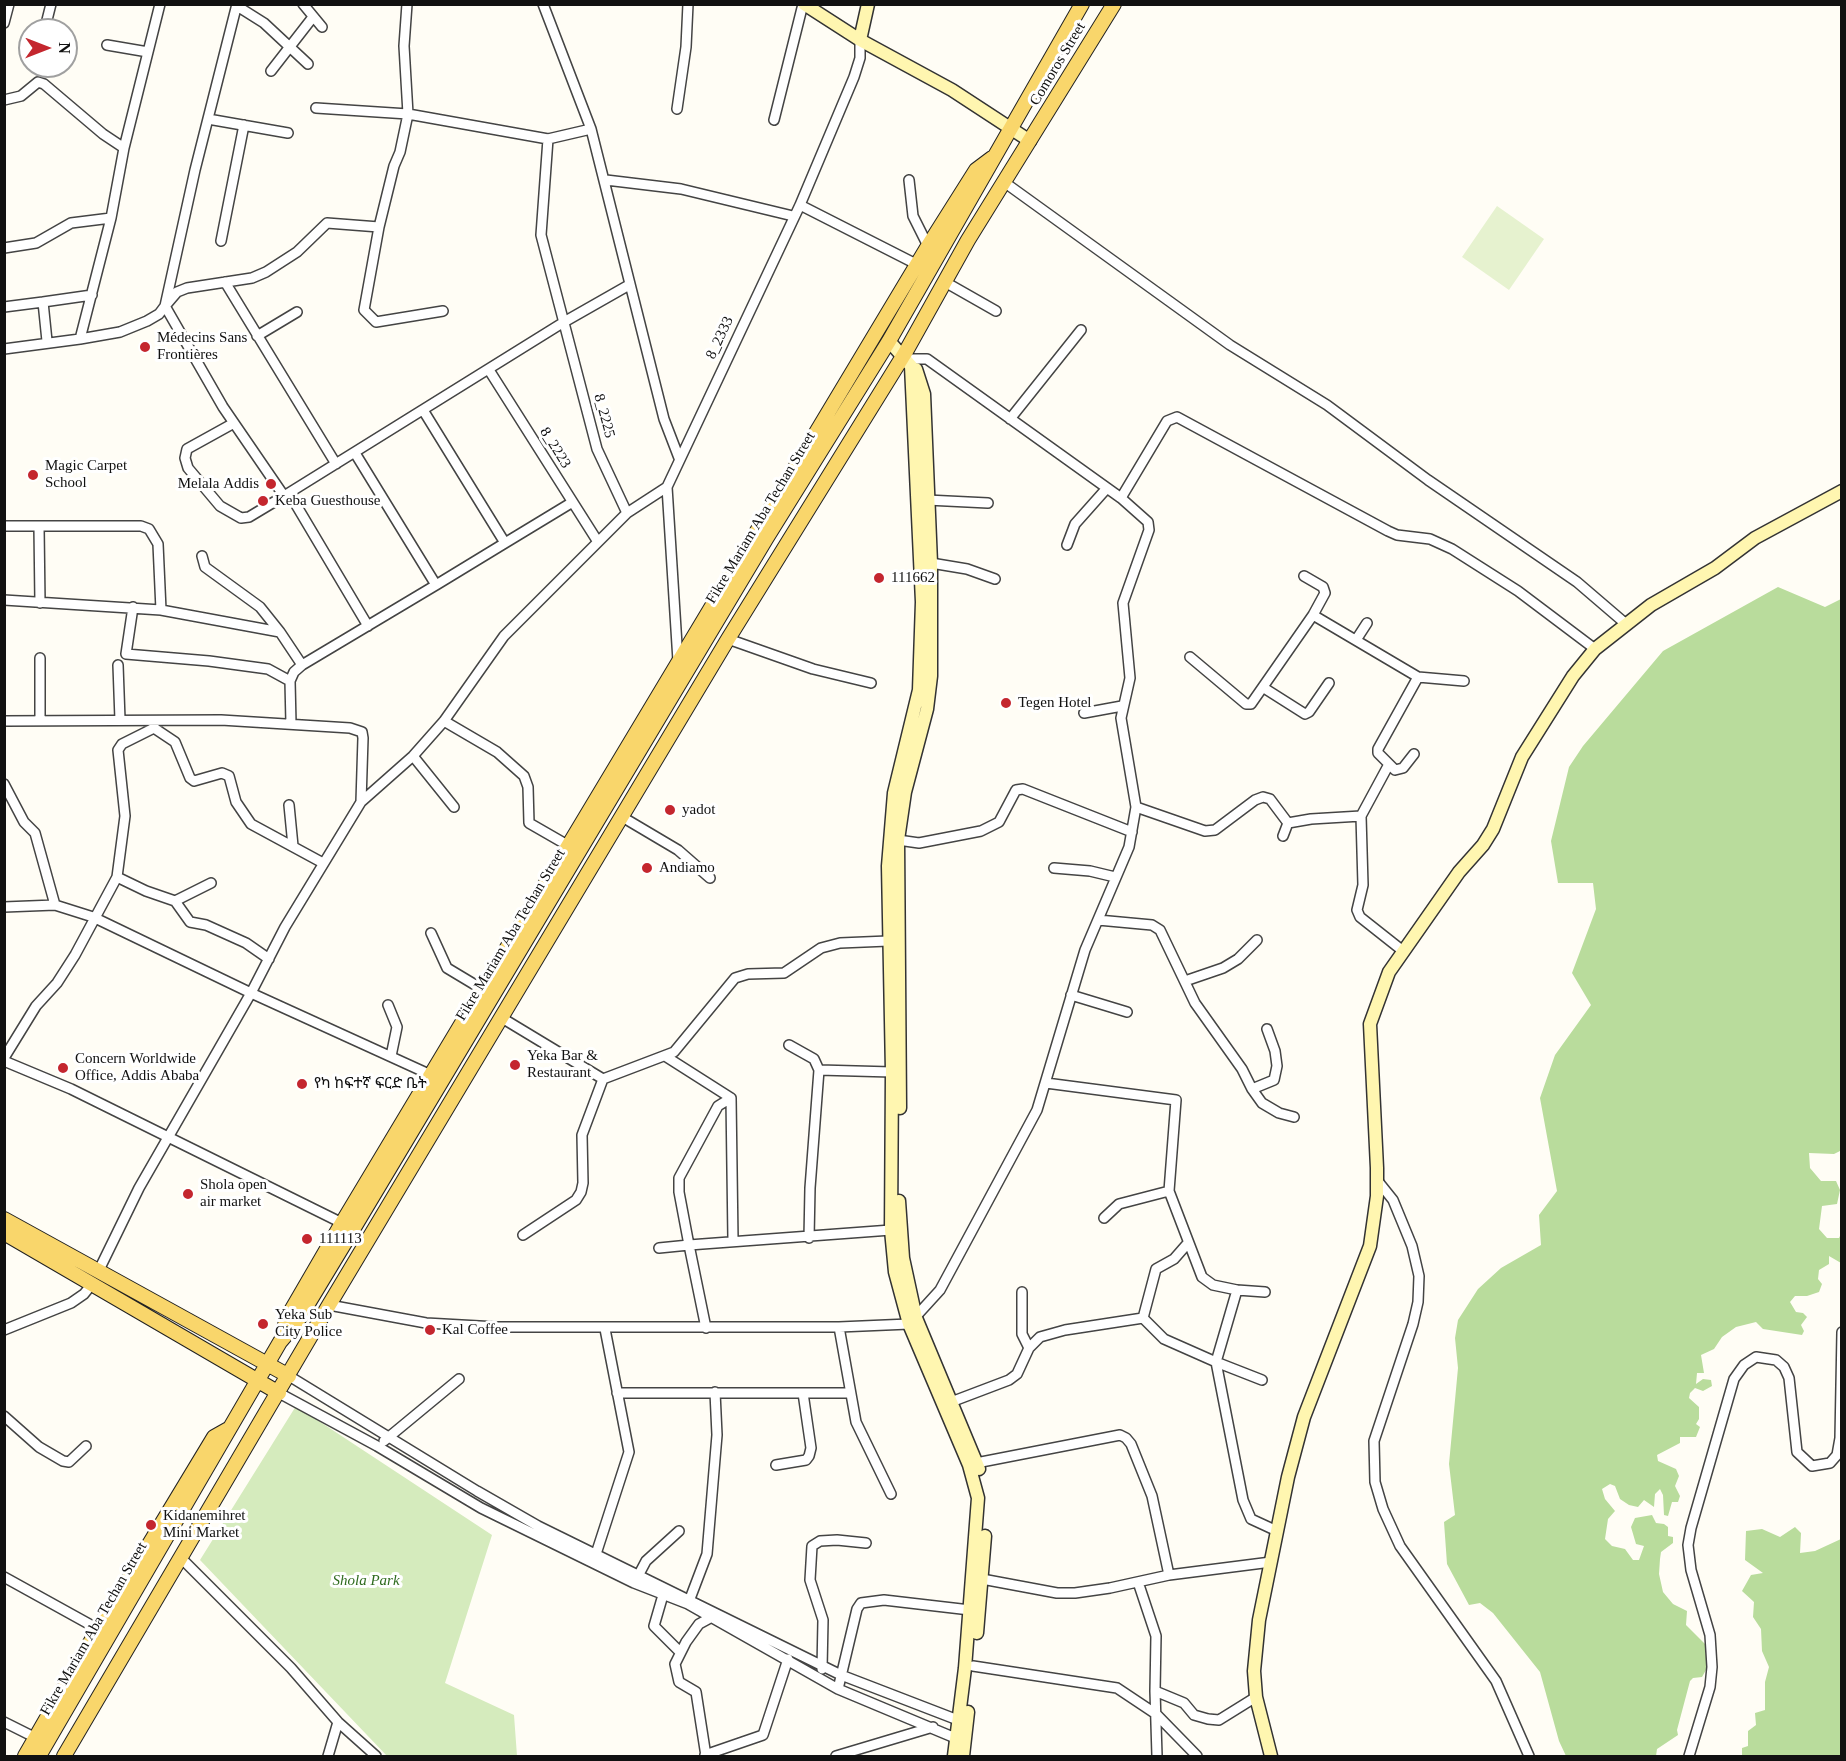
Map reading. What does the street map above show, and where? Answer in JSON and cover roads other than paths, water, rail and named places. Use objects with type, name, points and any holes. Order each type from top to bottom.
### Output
[{"type":"main road","points":[[64,1756],[329,1305],[624,818],[728,639],[906,356],[945,282],[1030,141],[952,90],[860,40],[803,4]]},
{"type":"main road","points":[[860,40],[868,4]]},
{"type":"main road","name":"Comoros Street","points":[[1010,129],[1082,4]]},
{"type":"main road","name":"Comoros Street","points":[[1030,141],[1114,4]]},
{"type":"main road","name":"Fikre Mariam Aba Techan Street","points":[[39,1756],[280,1342],[297,1322],[436,1080],[889,341],[1010,129]]},
{"type":"main road","points":[[280,1342],[288,1316],[342,1223],[436,1080],[482,989],[928,246],[976,170],[996,155]]},
{"type":"main road","points":[[889,341],[906,356],[924,394],[931,563],[926,676],[894,793],[890,825],[888,941],[896,1015],[892,1072],[891,1230],[896,1272],[912,1321],[973,1463],[978,1513],[963,1722]]},
{"type":"main road","points":[[916,380],[927,709],[905,792],[898,840],[896,1015],[899,1206],[903,1258],[912,1321],[951,1402],[985,1497],[982,1579],[973,1666],[960,1740],[954,1756]]},
{"type":"main road","points":[[1271,1756],[1256,1697],[1254,1671],[1259,1620],[1304,1417],[1370,1246],[1377,1180],[1370,1024],[1389,972],[1459,872],[1483,845],[1493,828],[1522,757],[1573,676],[1595,649],[1626,624],[1715,568],[1755,538],[1842,490]]},
{"type":"main road","points":[[436,1080],[456,1094]]},
{"type":"main road","points":[[4,1219],[289,1376]]},
{"type":"main road","points":[[4,1233],[279,1393]]},
{"type":"main road","points":[[25,1756],[98,1629],[214,1437],[232,1427]]},
{"type":"main road","points":[[960,1740],[963,1756]]},
{"type":"street","points":[[4,23],[9,4]]},
{"type":"street","points":[[80,339],[111,218],[124,148],[160,4]]},
{"type":"street","points":[[303,4],[322,27]]},
{"type":"street","points":[[407,4],[404,46],[408,114],[400,152],[392,172],[378,227],[364,310],[369,318],[376,322],[443,311]]},
{"type":"street","points":[[543,4],[591,129],[606,180],[629,285],[664,419],[680,458]]},
{"type":"street","points":[[678,108],[686,47],[688,4]]},
{"type":"street","points":[[774,120],[803,4]]},
{"type":"street","points":[[308,64],[291,46],[253,14],[237,5],[174,256],[165,306],[184,343],[234,423],[286,494],[368,626]]},
{"type":"street","points":[[271,71],[313,17]]},
{"type":"street","name":"8_2333","points":[[678,661],[667,487],[800,205],[854,77],[860,58],[860,40]]},
{"type":"street","points":[[107,45],[148,52]]},
{"type":"street","points":[[4,100],[21,96],[38,82],[44,84],[103,134],[124,148]]},
{"type":"street","points":[[316,108],[408,114],[548,139],[591,129]]},
{"type":"street","points":[[208,120],[288,133]]},
{"type":"street","points":[[221,241],[244,125]]},
{"type":"street","name":"8_2225","points":[[548,139],[541,235],[597,449],[627,513]]},
{"type":"street","points":[[606,180],[681,189],[793,216]]},
{"type":"street","points":[[909,180],[914,216],[928,246]]},
{"type":"street","points":[[1004,182],[1230,345],[1327,405],[1428,480],[1577,582],[1626,624]]},
{"type":"street","points":[[800,205],[918,265]]},
{"type":"street","points":[[4,248],[36,243],[71,223],[111,218]]},
{"type":"street","points":[[4,349],[120,332],[159,315],[177,292],[187,288],[252,278],[281,264],[327,223],[378,227]]},
{"type":"street","points":[[225,282],[336,464]]},
{"type":"street","points":[[945,282],[996,311]]},
{"type":"street","points":[[234,423],[187,449],[185,458],[188,468],[220,506],[241,518],[249,517],[564,322],[629,285]]},
{"type":"street","points":[[4,307],[92,295]]},
{"type":"street","points":[[43,303],[47,341]]},
{"type":"street","points":[[257,336],[297,312]]},
{"type":"street","points":[[1010,418],[1081,330]]},
{"type":"street","points":[[329,1305],[426,1323],[496,1327],[605,1329],[839,1327],[912,1321],[940,1290],[1029,1129],[1046,1083],[1085,950],[1129,847],[1136,807],[1123,727],[1122,706],[1130,678],[1124,598],[1149,530],[1148,522],[1121,498],[1010,418],[927,359],[906,356]]},
{"type":"street","name":"8_2223","points":[[489,370],[571,503],[598,542]]},
{"type":"street","points":[[423,410],[505,543]]},
{"type":"street","points":[[1121,498],[1167,421],[1177,417],[1388,531],[1397,535],[1430,539],[1452,549],[1518,591],[1595,649]]},
{"type":"street","points":[[355,453],[436,585]]},
{"type":"street","points":[[99,1270],[136,1194],[323,863],[362,802],[413,756],[444,721],[504,636],[627,513],[667,487]]},
{"type":"street","points":[[1067,545],[1075,524],[1107,488]]},
{"type":"street","points":[[927,500],[988,503]]},
{"type":"street","points":[[291,724],[290,681],[294,672],[302,665],[571,503]]},
{"type":"street","points":[[4,526],[141,526],[148,529],[158,544],[161,610]]},
{"type":"street","points":[[39,527],[40,603]]},
{"type":"street","points":[[201,556],[206,567],[260,607],[302,665]]},
{"type":"street","points":[[931,563],[967,569],[996,579]]},
{"type":"street","points":[[1190,657],[1249,705],[1264,688],[1313,615],[1325,589],[1304,576]]},
{"type":"street","points":[[4,600],[161,610],[280,632]]},
{"type":"street","points":[[132,607],[126,654],[268,669],[290,681]]},
{"type":"street","points":[[1313,615],[1418,676],[1464,681]]},
{"type":"street","points":[[1356,640],[1367,623]]},
{"type":"street","points":[[728,639],[813,669],[871,683]]},
{"type":"street","points":[[40,658],[40,721]]},
{"type":"street","points":[[118,665],[120,720]]},
{"type":"street","points":[[1414,754],[1398,770],[1388,766],[1378,753],[1379,744],[1418,676]]},
{"type":"street","points":[[1264,688],[1305,714],[1309,712],[1329,683]]},
{"type":"street","points":[[1084,713],[1122,706]]},
{"type":"street","points":[[4,721],[120,720],[154,724],[291,724],[350,728],[362,732],[362,802]]},
{"type":"street","points":[[444,721],[497,752],[524,776],[528,786],[529,823],[569,846]]},
{"type":"street","points":[[154,724],[175,742],[190,778],[194,781],[222,772],[229,776],[236,802],[251,824],[323,863]]},
{"type":"street","points":[[154,724],[122,744],[118,750],[125,816],[117,877],[69,964],[57,983],[36,1006],[4,1059],[71,1089],[342,1223]]},
{"type":"street","points":[[413,756],[454,807]]},
{"type":"street","points":[[1388,766],[1361,816],[1363,885],[1357,914],[1403,951]]},
{"type":"street","points":[[4,783],[24,822],[35,833],[55,905]]},
{"type":"street","points":[[898,840],[919,843],[981,831],[999,822],[1016,790],[1023,789],[1132,832]]},
{"type":"street","points":[[1136,807],[1206,831],[1215,830],[1255,800],[1263,797],[1270,799],[1288,823]]},
{"type":"street","points":[[288,805],[293,846]]},
{"type":"street","points":[[1288,823],[1361,816]]},
{"type":"street","points":[[624,818],[678,850],[710,878]]},
{"type":"street","points":[[1283,836],[1288,823]]},
{"type":"street","points":[[1054,868],[1090,871],[1115,877]]},
{"type":"street","points":[[117,877],[146,891],[175,901],[190,922],[206,925],[246,943],[268,960]]},
{"type":"street","points":[[175,901],[211,883]]},
{"type":"street","points":[[4,907],[55,905],[93,917],[251,993],[391,1056],[436,1080]]},
{"type":"street","points":[[1098,920],[1152,925],[1160,930],[1195,1003],[1242,1069],[1262,1103],[1279,1113],[1294,1117]]},
{"type":"street","points":[[431,933],[447,968],[482,989]]},
{"type":"street","points":[[1185,981],[1223,968],[1238,959],[1257,940]]},
{"type":"street","points":[[523,1235],[576,1200],[581,1192],[583,1183],[582,1136],[603,1079],[665,1056],[684,1043],[735,978],[748,974],[784,974],[821,948],[840,943],[888,941]]},
{"type":"street","points":[[1071,995],[1127,1012]]},
{"type":"street","points":[[388,1005],[397,1027],[391,1056]]},
{"type":"street","points":[[502,1018],[603,1079]]},
{"type":"street","points":[[1252,1089],[1274,1080],[1276,1059],[1267,1029]]},
{"type":"street","points":[[789,1045],[814,1059],[819,1070],[810,1188],[809,1238]]},
{"type":"street","points":[[665,1056],[731,1098]]},
{"type":"street","points":[[819,1070],[892,1072]]},
{"type":"street","points":[[1046,1083],[1176,1100],[1168,1191],[1188,1244],[1206,1282],[1237,1290],[1265,1292]]},
{"type":"street","points":[[731,1098],[733,1240]]},
{"type":"street","points":[[706,1328],[679,1192],[679,1178],[718,1106],[731,1098]]},
{"type":"street","points":[[1377,1180],[1393,1200],[1412,1246],[1419,1276],[1418,1302],[1413,1324],[1374,1441],[1375,1482],[1383,1509],[1400,1546],[1496,1681],[1530,1756]]},
{"type":"street","points":[[1104,1218],[1119,1204],[1168,1191]]},
{"type":"street","points":[[659,1248],[733,1240],[809,1238],[891,1230]]},
{"type":"street","points":[[1143,1318],[1156,1269],[1174,1258],[1188,1244]]},
{"type":"street","points":[[4,1330],[71,1303],[84,1294],[92,1284]]},
{"type":"street","points":[[1237,1290],[1216,1362],[1243,1500],[1251,1519],[1277,1531]]},
{"type":"street","points":[[1022,1292],[1022,1334],[1029,1348]]},
{"type":"street","points":[[951,1402],[1009,1380],[1021,1368],[1029,1348],[1040,1337],[1049,1333],[1143,1318]]},
{"type":"street","points":[[1143,1318],[1164,1339],[1262,1380]]},
{"type":"street","points":[[839,1327],[850,1393],[864,1443],[891,1494]]},
{"type":"street","points":[[594,1558],[629,1452],[605,1329]]},
{"type":"street","points":[[1689,1756],[1710,1687],[1712,1659],[1710,1635],[1691,1570],[1688,1545],[1690,1528],[1734,1379],[1744,1365],[1756,1357],[1776,1360],[1785,1367],[1789,1378],[1797,1452],[1812,1466],[1830,1463],[1838,1455],[1840,1438],[1842,1332]]},
{"type":"street","points":[[289,1376],[594,1558]]},
{"type":"street","points":[[377,1446],[459,1379]]},
{"type":"street","points":[[689,1601],[707,1554],[717,1435],[716,1392]]},
{"type":"street","points":[[279,1393],[377,1446],[481,1508],[689,1601],[841,1675],[963,1722]]},
{"type":"street","points":[[617,1393],[850,1393]]},
{"type":"street","points":[[776,1465],[806,1460],[809,1456],[811,1448],[803,1393]]},
{"type":"street","points":[[4,1416],[23,1435],[63,1461],[69,1462],[86,1446]]},
{"type":"street","points":[[973,1463],[1120,1435],[1126,1438],[1152,1496],[1169,1575]]},
{"type":"street","points":[[637,1578],[646,1561],[679,1531]]},
{"type":"street","points":[[822,1677],[823,1620],[810,1580],[812,1546],[820,1541],[837,1539],[866,1543]]},
{"type":"street","points":[[181,1558],[291,1668],[338,1722],[376,1756]]},
{"type":"street","points":[[982,1579],[1057,1593],[1110,1588],[1169,1575],[1271,1562]]},
{"type":"street","points":[[637,1578],[663,1595],[689,1601],[710,1618],[822,1677],[838,1689],[960,1740]]},
{"type":"street","points":[[6,1582],[98,1629]]},
{"type":"street","points":[[1138,1582],[1156,1636],[1155,1691],[1158,1756]]},
{"type":"street","points":[[663,1595],[654,1626],[679,1652]]},
{"type":"street","points":[[838,1689],[857,1609],[861,1603],[884,1600],[970,1610]]},
{"type":"street","points":[[710,1618],[699,1624],[679,1652],[675,1664],[676,1677],[679,1682],[696,1692],[706,1756],[763,1736],[788,1659]]},
{"type":"street","points":[[973,1666],[1117,1688],[1156,1714],[1197,1756]]},
{"type":"street","points":[[1155,1691],[1184,1703],[1194,1715],[1219,1720],[1256,1697]]},
{"type":"street","points":[[4,1722],[36,1738]]},
{"type":"street","points":[[328,1756],[338,1722]]},
{"type":"street","points":[[836,1756],[933,1727]]},
{"type":"place","name":"Médecins Sans Frontières","points":[[145,347]]},
{"type":"place","name":"Magic Carpet School","points":[[33,475]]},
{"type":"place","name":"Melala Addis","points":[[271,484]]},
{"type":"place","name":"Keba Guesthouse","points":[[263,501]]},
{"type":"place","name":"111662","points":[[879,578]]},
{"type":"place","name":"Tegen Hotel","points":[[1006,703]]},
{"type":"place","name":"yadot","points":[[670,810]]},
{"type":"place","name":"Andiamo","points":[[647,868]]},
{"type":"place","name":"Yeka Bar & Restaurant","points":[[515,1065]]},
{"type":"place","name":"Concern Worldwide Office, Addis Ababa","points":[[63,1068]]},
{"type":"place","name":"የካ ከፍተኛ ፍርድ ቤት","points":[[302,1084]]},
{"type":"place","name":"Shola open air market","points":[[188,1194]]},
{"type":"place","name":"111113","points":[[307,1239]]},
{"type":"place","name":"Yeka Sub City Police","points":[[263,1324]]},
{"type":"place","name":"Kal Coffee","points":[[430,1330]]},
{"type":"place","name":"Kidanemihret Mini Market","points":[[151,1525]]},
{"type":"park label","name":"Shola Park","points":[[366,1581]]}]
